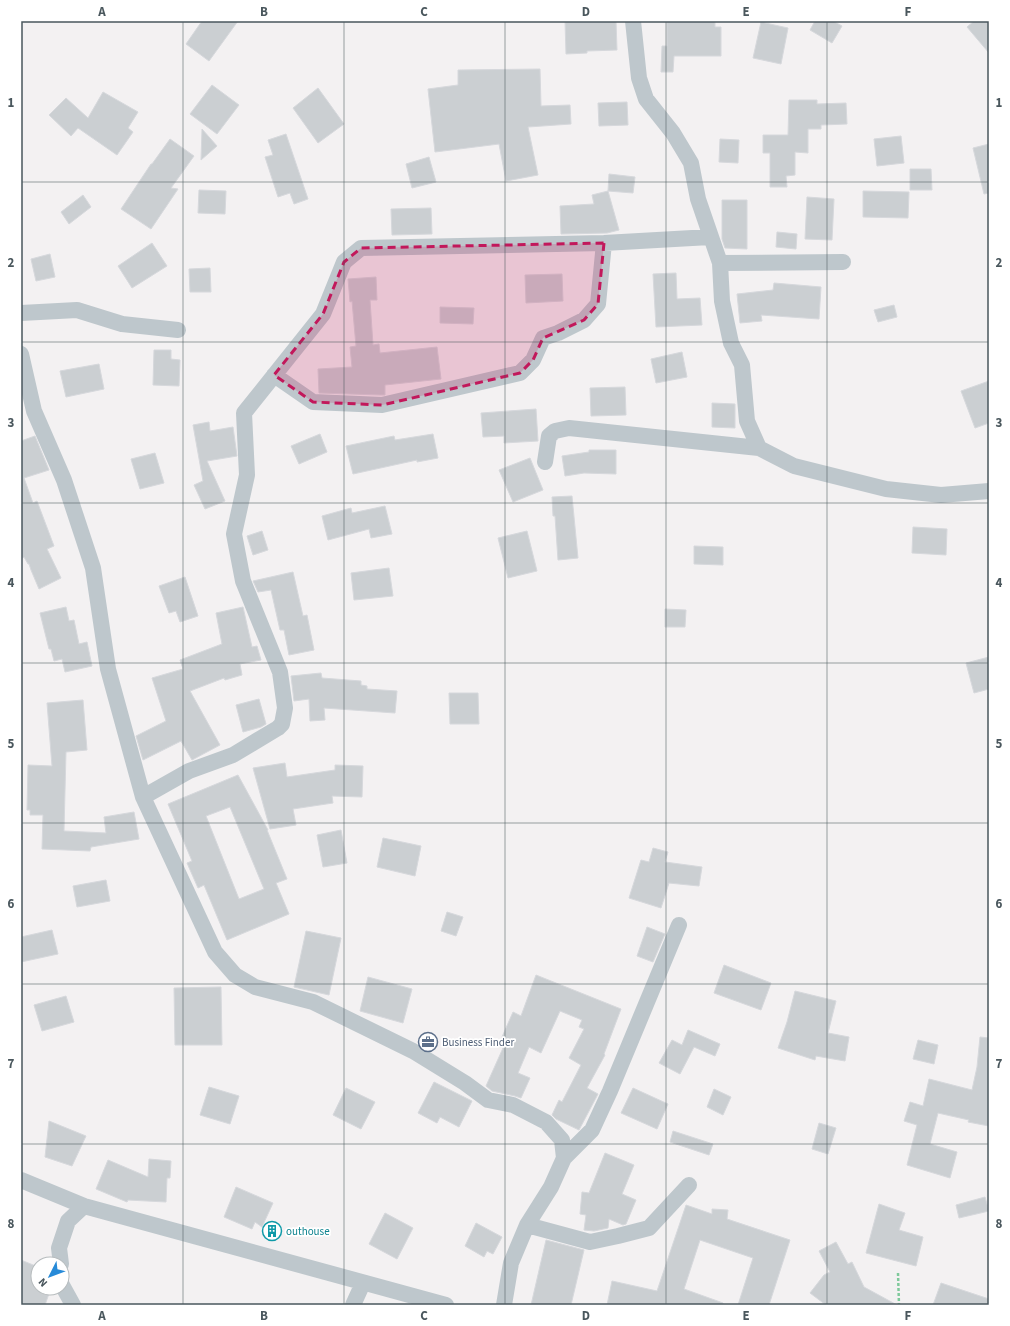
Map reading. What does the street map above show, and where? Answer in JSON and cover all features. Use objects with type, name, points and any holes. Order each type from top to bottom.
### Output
[{"type":"street","points":[[633,21],[638,78],[646,99],[673,133],[691,163],[698,199],[720,263],[723,308],[731,343],[742,365],[747,420],[759,448]]},
{"type":"street","points":[[143,797],[189,771],[233,755],[278,728],[282,724],[285,708],[280,672],[243,581],[234,534],[247,474],[244,413],[323,314],[344,262],[361,248],[604,243],[710,237]]},
{"type":"street","points":[[274,375],[313,402],[382,405],[520,373],[533,360],[543,338],[558,333],[584,320],[598,304],[604,243]]},
{"type":"street","points":[[720,263],[843,262]]},
{"type":"street","points":[[21,313],[77,310],[122,324],[178,330]]},
{"type":"street","points":[[21,354],[34,411],[64,480],[93,568],[108,669],[143,797],[215,952],[235,975],[255,987],[313,1002],[413,1051],[488,1100],[513,1105],[546,1122],[562,1140],[564,1158]]},
{"type":"street","points":[[545,462],[549,436],[555,432],[569,428],[759,448],[794,466],[886,489],[941,495],[989,491]]},
{"type":"street","points":[[504,1305],[511,1263],[527,1225],[551,1187],[564,1158],[592,1130],[610,1091],[679,925]]},
{"type":"street","points":[[21,1180],[84,1206],[446,1305]]},
{"type":"street","points":[[527,1225],[590,1242],[618,1236],[650,1228],[689,1185]]},
{"type":"street","points":[[60,1256],[59,1248],[68,1221],[84,1206]]},
{"type":"street","points":[[353,1305],[363,1282]]},
{"type":"street","points":[[68,1296],[73,1305]]},
{"type":"path","points":[[898,1273],[899,1305]]},
{"type":"highlighted area","points":[[604,243],[598,304],[584,320],[543,338],[533,360],[520,373],[382,405],[313,402],[274,375],[323,314],[344,262],[361,248]]},
{"type":"building","points":[[202,21],[238,21],[209,61],[186,44]]},
{"type":"building","points":[[565,21],[616,21],[617,50],[587,51],[587,53],[566,54]]},
{"type":"building","points":[[667,21],[715,21],[715,27],[721,27],[721,56],[674,56],[673,72],[661,72],[662,46],[667,46]]},
{"type":"building","points":[[815,21],[833,21],[842,26],[832,43],[810,30]]},
{"type":"building","points":[[974,21],[989,21],[989,53],[967,27]]},
{"type":"building","points":[[761,22],[788,28],[781,64],[753,58]]},
{"type":"building","points":[[540,69],[541,106],[570,105],[571,124],[528,127],[538,175],[506,181],[499,144],[435,152],[428,89],[458,85],[458,70]]},
{"type":"building","points":[[212,85],[239,105],[217,134],[190,114]]},
{"type":"building","points":[[318,88],[344,124],[318,143],[293,108]]},
{"type":"building","points":[[103,92],[138,112],[128,128],[133,132],[117,155],[78,128],[71,136],[49,115],[66,98],[88,118]]},
{"type":"building","points":[[789,100],[817,100],[817,104],[846,103],[847,124],[821,125],[821,129],[808,129],[808,153],[795,152],[795,175],[786,176],[787,187],[770,187],[770,153],[763,153],[763,135],[788,135]]},
{"type":"building","points":[[627,102],[628,125],[599,126],[598,103]]},
{"type":"building","points":[[202,129],[217,146],[201,160]]},
{"type":"building","points":[[286,134],[308,199],[294,204],[290,193],[278,197],[265,157],[273,155],[268,140]]},
{"type":"building","points":[[901,136],[904,163],[877,166],[874,139]]},
{"type":"building","points":[[170,139],[194,156],[171,188],[178,189],[151,229],[121,209],[151,164]]},
{"type":"building","points":[[720,139],[739,140],[738,163],[719,162]]},
{"type":"building","points":[[989,144],[989,193],[984,194],[973,148]]},
{"type":"building","points":[[429,157],[436,182],[412,188],[406,164]]},
{"type":"building","points":[[910,169],[931,169],[932,190],[910,190]]},
{"type":"building","points":[[609,174],[635,177],[633,193],[608,191]]},
{"type":"building","points":[[199,190],[226,191],[225,214],[198,213]]},
{"type":"building","points":[[608,191],[619,230],[607,233],[561,234],[560,206],[594,204],[592,195]]},
{"type":"building","points":[[863,191],[909,192],[908,218],[863,217]]},
{"type":"building","points":[[83,195],[91,207],[69,224],[61,212]]},
{"type":"building","points":[[807,197],[834,199],[832,240],[805,239]]},
{"type":"building","points":[[722,200],[747,200],[747,249],[725,248],[722,239]]},
{"type":"building","points":[[431,208],[432,234],[392,235],[391,209]]},
{"type":"building","points":[[777,232],[797,234],[796,249],[776,247]]},
{"type":"building","points":[[152,243],[167,266],[132,288],[118,266]]},
{"type":"building","points":[[50,254],[55,277],[36,281],[31,259]]},
{"type":"building","points":[[210,268],[211,292],[190,292],[189,269]]},
{"type":"building","points":[[676,273],[677,299],[700,298],[702,325],[656,327],[653,274]]},
{"type":"building","points":[[562,274],[563,301],[526,303],[525,275]]},
{"type":"building","points":[[376,277],[377,300],[370,300],[373,345],[379,344],[380,353],[437,347],[441,379],[385,385],[385,395],[319,393],[318,369],[352,367],[350,347],[356,346],[352,301],[350,302],[348,279]]},
{"type":"building","points":[[774,283],[821,287],[819,319],[761,315],[762,321],[740,323],[737,294],[773,290]]},
{"type":"building","points":[[894,305],[897,317],[878,322],[874,310]]},
{"type":"building","points":[[440,307],[474,308],[473,324],[440,323]]},
{"type":"building","points":[[154,350],[171,350],[171,359],[180,360],[179,386],[153,385]]},
{"type":"building","points":[[682,352],[687,377],[656,383],[651,359]]},
{"type":"building","points":[[99,364],[104,389],[66,397],[60,371]]},
{"type":"building","points":[[989,381],[989,423],[975,428],[961,391]]},
{"type":"building","points":[[625,387],[626,415],[591,416],[590,388]]},
{"type":"building","points":[[712,403],[735,404],[735,428],[712,427]]},
{"type":"building","points":[[536,409],[538,441],[504,443],[504,436],[483,437],[481,413]]},
{"type":"building","points":[[209,422],[210,431],[233,427],[237,456],[207,461],[225,501],[205,509],[194,485],[203,481],[193,425]]},
{"type":"building","points":[[320,434],[327,452],[299,464],[291,446]]},
{"type":"building","points":[[433,434],[438,458],[417,462],[417,460],[353,474],[346,446],[394,436],[395,440]]},
{"type":"building","points":[[35,436],[49,470],[24,478],[33,503],[37,501],[54,546],[47,549],[61,578],[39,589],[29,564],[24,557],[21,559],[21,441]]},
{"type":"building","points":[[589,450],[616,450],[616,474],[584,473],[565,476],[562,456],[589,452]]},
{"type":"building","points":[[155,453],[164,483],[140,489],[131,459]]},
{"type":"building","points":[[530,458],[543,490],[513,502],[499,470]]},
{"type":"building","points":[[572,496],[578,558],[558,560],[552,497]]},
{"type":"building","points":[[385,506],[392,534],[371,538],[369,529],[328,540],[322,516],[351,508],[352,513]]},
{"type":"building","points":[[913,527],[947,529],[946,555],[912,553]]},
{"type":"building","points":[[262,531],[268,550],[253,555],[247,536]]},
{"type":"building","points":[[527,531],[537,571],[508,578],[498,538]]},
{"type":"building","points":[[694,546],[723,547],[723,565],[694,564]]},
{"type":"building","points":[[389,568],[393,596],[354,600],[351,573]]},
{"type":"building","points":[[293,572],[303,616],[307,615],[314,650],[289,655],[284,630],[280,630],[271,590],[258,592],[253,581]]},
{"type":"building","points":[[185,577],[198,616],[180,622],[176,611],[169,613],[159,586]]},
{"type":"building","points":[[66,607],[69,621],[74,620],[79,644],[87,642],[92,666],[65,672],[62,659],[54,661],[51,649],[49,649],[40,613]]},
{"type":"building","points":[[243,607],[252,647],[257,646],[261,660],[240,664],[242,675],[225,680],[224,678],[190,691],[220,745],[192,760],[181,741],[143,760],[136,736],[166,721],[152,678],[183,669],[180,660],[222,644],[216,613]]},
{"type":"building","points":[[665,609],[686,610],[685,627],[665,627]]},
{"type":"building","points":[[989,657],[989,689],[974,693],[966,663]]},
{"type":"building","points":[[321,673],[322,678],[361,681],[361,685],[367,686],[367,689],[397,691],[395,713],[324,708],[325,720],[310,721],[309,699],[294,701],[291,676]]},
{"type":"building","points":[[449,693],[478,693],[479,724],[450,724]]},
{"type":"building","points":[[259,699],[266,724],[243,732],[236,705]]},
{"type":"building","points":[[83,700],[87,750],[66,752],[64,831],[106,833],[104,817],[134,812],[139,839],[91,847],[90,851],[42,849],[43,815],[30,815],[30,810],[27,810],[28,765],[52,766],[47,703]]},
{"type":"building","points":[[285,763],[287,777],[335,770],[335,765],[363,766],[362,797],[332,796],[333,803],[293,809],[296,825],[270,829],[253,768]]},
{"type":"building","points":[[238,775],[268,830],[287,879],[276,883],[289,914],[227,940],[204,885],[198,888],[187,863],[192,861],[168,804]],"holes":[[[230,807],[264,889],[239,899],[206,816]]]},
{"type":"building","points":[[341,830],[347,863],[323,867],[317,835]]},
{"type":"building","points":[[383,838],[421,846],[415,876],[377,867]]},
{"type":"building","points":[[653,848],[668,852],[665,862],[702,867],[699,886],[669,883],[661,908],[629,898],[641,860],[649,862]]},
{"type":"building","points":[[106,880],[110,901],[77,907],[73,886]]},
{"type":"building","points":[[447,912],[463,917],[456,936],[441,931]]},
{"type":"building","points":[[647,927],[665,934],[653,962],[637,956]]},
{"type":"building","points":[[52,930],[58,954],[21,962],[21,937]]},
{"type":"building","points":[[306,931],[341,938],[329,995],[294,987]]},
{"type":"building","points":[[724,965],[771,983],[761,1010],[714,993]]},
{"type":"building","points":[[536,975],[621,1009],[604,1054],[605,1055],[587,1088],[598,1094],[579,1130],[556,1119],[552,1115],[559,1100],[562,1102],[581,1065],[569,1058],[584,1029],[579,1027],[582,1020],[560,1011],[541,1053],[529,1047],[518,1073],[530,1078],[521,1098],[492,1091],[486,1086],[503,1048],[498,1046],[513,1012],[521,1016]]},
{"type":"building","points":[[368,977],[412,989],[403,1023],[360,1011]]},
{"type":"building","points":[[221,987],[222,1045],[175,1045],[174,988]]},
{"type":"building","points":[[795,991],[836,1001],[828,1033],[849,1037],[845,1061],[816,1056],[815,1060],[778,1048]]},
{"type":"building","points":[[66,996],[74,1022],[42,1031],[34,1005]]},
{"type":"building","points":[[688,1030],[720,1044],[715,1056],[694,1047],[680,1074],[659,1063],[672,1040],[682,1045]]},
{"type":"building","points":[[980,1037],[989,1038],[989,1126],[968,1122],[969,1120],[938,1113],[930,1144],[957,1152],[950,1178],[907,1165],[917,1125],[904,1121],[910,1102],[923,1106],[929,1079],[972,1090],[977,1067]]},
{"type":"building","points":[[918,1040],[938,1045],[934,1064],[913,1059]]},
{"type":"building","points":[[434,1082],[472,1101],[459,1127],[440,1117],[437,1123],[418,1113]]},
{"type":"building","points":[[209,1087],[239,1096],[230,1124],[200,1115]]},
{"type":"building","points":[[346,1088],[375,1102],[361,1129],[333,1115]]},
{"type":"building","points":[[633,1088],[668,1104],[657,1129],[621,1113]]},
{"type":"building","points":[[714,1089],[731,1097],[723,1115],[707,1107]]},
{"type":"building","points":[[49,1121],[86,1136],[72,1166],[45,1157]]},
{"type":"building","points":[[819,1123],[836,1128],[828,1154],[812,1149]]},
{"type":"building","points":[[673,1131],[713,1144],[709,1155],[670,1142]]},
{"type":"building","points":[[605,1153],[634,1165],[622,1194],[636,1200],[626,1224],[623,1225],[609,1219],[608,1228],[594,1231],[584,1230],[586,1215],[580,1214],[582,1192],[589,1193]]},
{"type":"building","points":[[149,1159],[171,1161],[170,1178],[167,1178],[166,1202],[128,1200],[127,1202],[96,1189],[108,1160],[148,1177]]},
{"type":"building","points":[[236,1187],[273,1203],[262,1227],[255,1222],[252,1229],[224,1217]]},
{"type":"building","points":[[985,1197],[989,1211],[959,1218],[956,1205]]},
{"type":"building","points":[[879,1204],[905,1213],[899,1230],[923,1237],[916,1266],[866,1253]]},
{"type":"building","points":[[686,1205],[712,1214],[712,1209],[728,1210],[727,1219],[790,1240],[769,1305],[738,1305],[753,1258],[700,1240],[684,1289],[723,1303],[723,1305],[607,1305],[612,1281],[657,1291]]},
{"type":"building","points":[[385,1213],[413,1228],[397,1259],[369,1244]]},
{"type":"building","points":[[476,1223],[502,1237],[493,1254],[487,1251],[484,1257],[465,1246]]},
{"type":"building","points":[[546,1240],[584,1250],[571,1305],[531,1305]]},
{"type":"building","points":[[836,1242],[848,1264],[852,1262],[864,1287],[897,1305],[826,1305],[810,1293],[824,1275],[830,1272],[819,1251]]},
{"type":"building","points":[[21,1260],[30,1264],[30,1296],[48,1296],[45,1305],[21,1305]]},
{"type":"building","points":[[941,1283],[989,1299],[989,1305],[933,1305]]},
{"type":"place","name":"Business Finder","points":[[428,1042]]},
{"type":"place","name":"outhouse","points":[[272,1231]]}]
